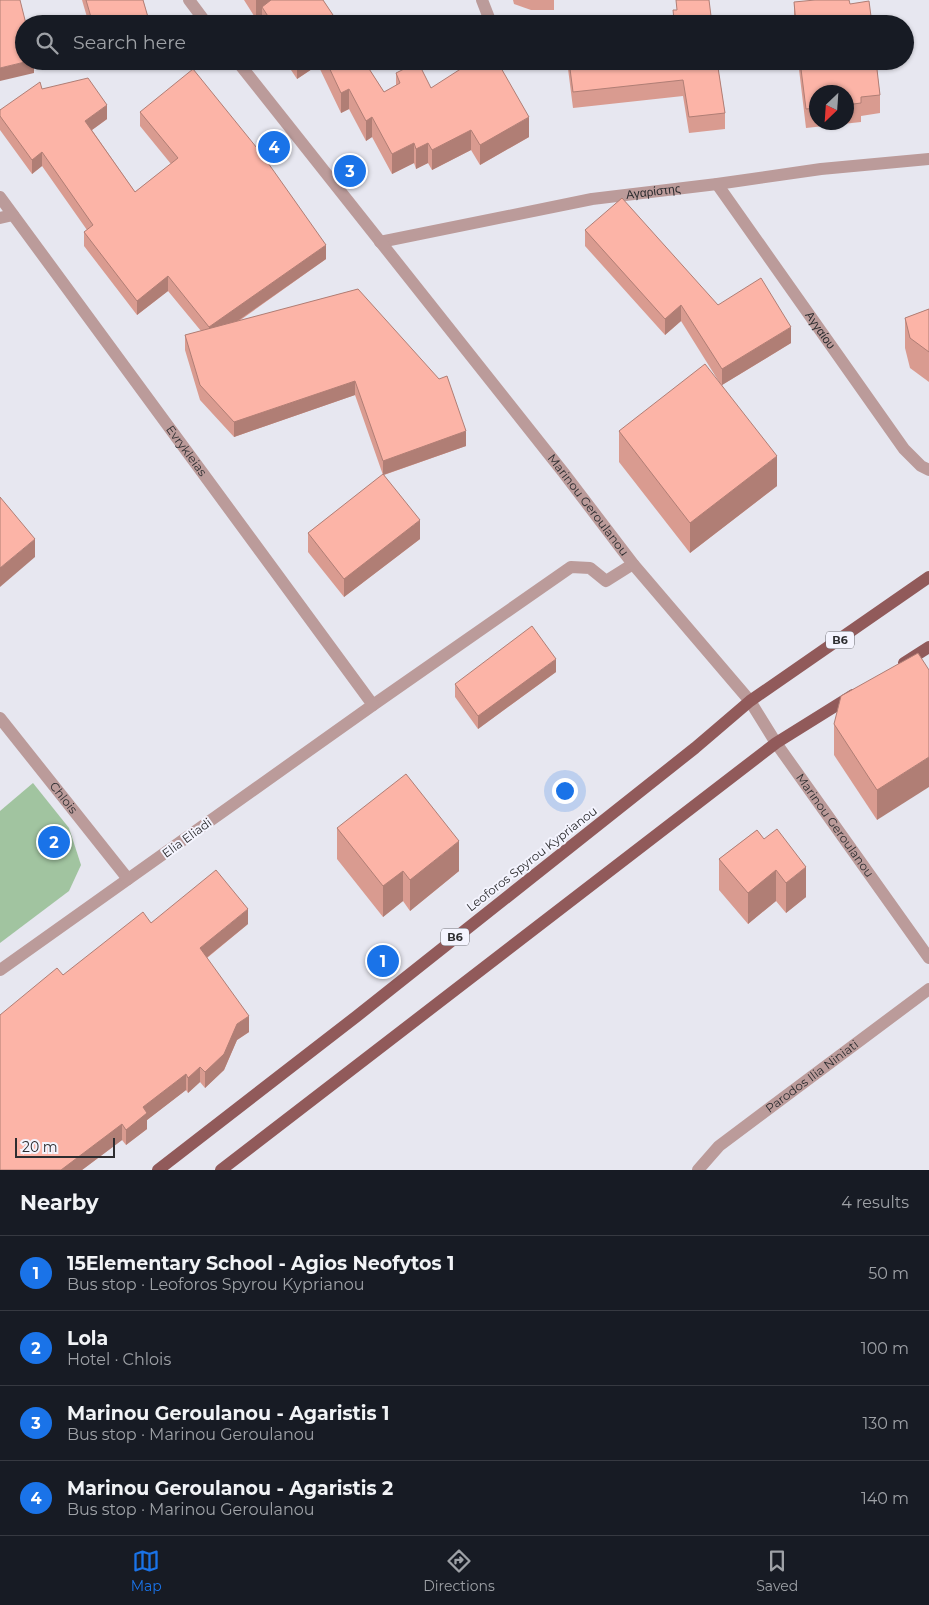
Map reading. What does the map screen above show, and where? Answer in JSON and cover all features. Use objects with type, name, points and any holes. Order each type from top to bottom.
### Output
[{"type":"main road","name":"Leoforos Spyrou Kyprianou","points":[[158,1170],[640,792],[750,701],[929,577]]},
{"type":"main road","points":[[890,672],[929,647]]},
{"type":"main road","points":[[221,1170],[776,743],[866,686]]},
{"type":"street","points":[[188,0],[200,15]]},
{"type":"street","points":[[482,0],[488,15]]},
{"type":"street","name":"Marinou Geroulanou","points":[[244,70],[564,472],[632,564],[750,701],[776,743],[929,958]]},
{"type":"street","name":"Αγαρίστης","points":[[380,242],[592,198],[717,184],[821,168],[929,159]]},
{"type":"street","name":"Αγγαίου","points":[[717,184],[904,449],[921,466],[929,470]]},
{"type":"street","name":"Evrykleias","points":[[0,197],[373,705]]},
{"type":"street","points":[[0,218],[13,215]]},
{"type":"street","name":"Elia Eliadi","points":[[0,970],[571,567],[590,568],[606,581],[632,564]]},
{"type":"street","name":"Chlois","points":[[0,718],[128,879]]},
{"type":"street","name":"Parodos Ilia Niniati","points":[[698,1170],[719,1146],[929,989]]},
{"type":"green space","points":[[33,783],[69,828],[81,865],[69,891],[0,943],[0,811]]},
{"type":"building","points":[[0,0],[20,0],[24,15],[15,15],[15,64],[0,68]]},
{"type":"building","points":[[86,0],[143,0],[147,15],[90,15]]},
{"type":"building","points":[[271,0],[323,0],[333,15],[267,15],[262,7]]},
{"type":"building","points":[[676,0],[709,0],[711,15],[674,15],[673,10],[677,10]]},
{"type":"building","points":[[849,0],[850,4],[869,1],[871,15],[795,15],[794,2]]},
{"type":"building","points":[[194,70],[261,153],[326,245],[209,327],[168,276],[137,301],[84,232],[93,225],[42,152],[32,160],[0,116],[0,110],[40,82],[42,89],[88,78],[107,105],[85,121],[135,192],[178,158],[140,112]]},
{"type":"building","points":[[330,70],[370,70],[384,92],[400,83],[396,73],[402,70],[422,70],[431,88],[459,70],[502,70],[529,117],[480,145],[471,130],[432,150],[428,143],[416,149],[414,143],[392,154],[372,117],[366,121],[349,89],[341,93]]},
{"type":"building","points":[[570,70],[718,70],[725,113],[689,117],[683,80],[573,92]]},
{"type":"building","points":[[801,70],[877,70],[880,95],[861,97],[861,103],[854,104],[854,85],[809,85],[809,109],[806,109]]},
{"type":"building","points":[[622,198],[718,305],[761,278],[791,327],[722,369],[681,305],[665,319],[585,230]]},
{"type":"building","points":[[358,289],[439,379],[447,376],[466,431],[383,461],[355,381],[234,422],[200,385],[185,335]]},
{"type":"building","points":[[929,309],[929,352],[910,338],[905,318]]},
{"type":"building","points":[[705,364],[777,456],[690,523],[619,431]]},
{"type":"building","points":[[383,474],[420,520],[344,579],[308,533]]},
{"type":"building","points":[[0,497],[35,539],[0,568]]},
{"type":"building","points":[[532,626],[556,659],[478,716],[455,684]]},
{"type":"building","points":[[918,653],[929,670],[929,757],[877,790],[834,724],[841,696]]},
{"type":"building","points":[[406,774],[459,841],[410,880],[403,871],[383,886],[337,828]]},
{"type":"building","points":[[777,829],[806,867],[786,883],[776,870],[748,893],[719,859],[757,830],[764,839]]},
{"type":"building","points":[[216,870],[248,909],[200,948],[249,1016],[237,1024],[224,1054],[205,1072],[200,1067],[188,1078],[186,1074],[143,1107],[147,1113],[126,1130],[122,1124],[61,1170],[0,1170],[0,1015],[57,968],[63,975],[143,912],[151,923]]},
{"type":"place","name":"Marinou Geroulanou - Agaristis 2","points":[[274,147]]},
{"type":"place","name":"Marinou Geroulanou - Agaristis 1","points":[[350,171]]},
{"type":"place","name":"Lola","points":[[54,842]]},
{"type":"place","name":"15Elementary School - Agios Neofytos 1","points":[[383,961]]}]
